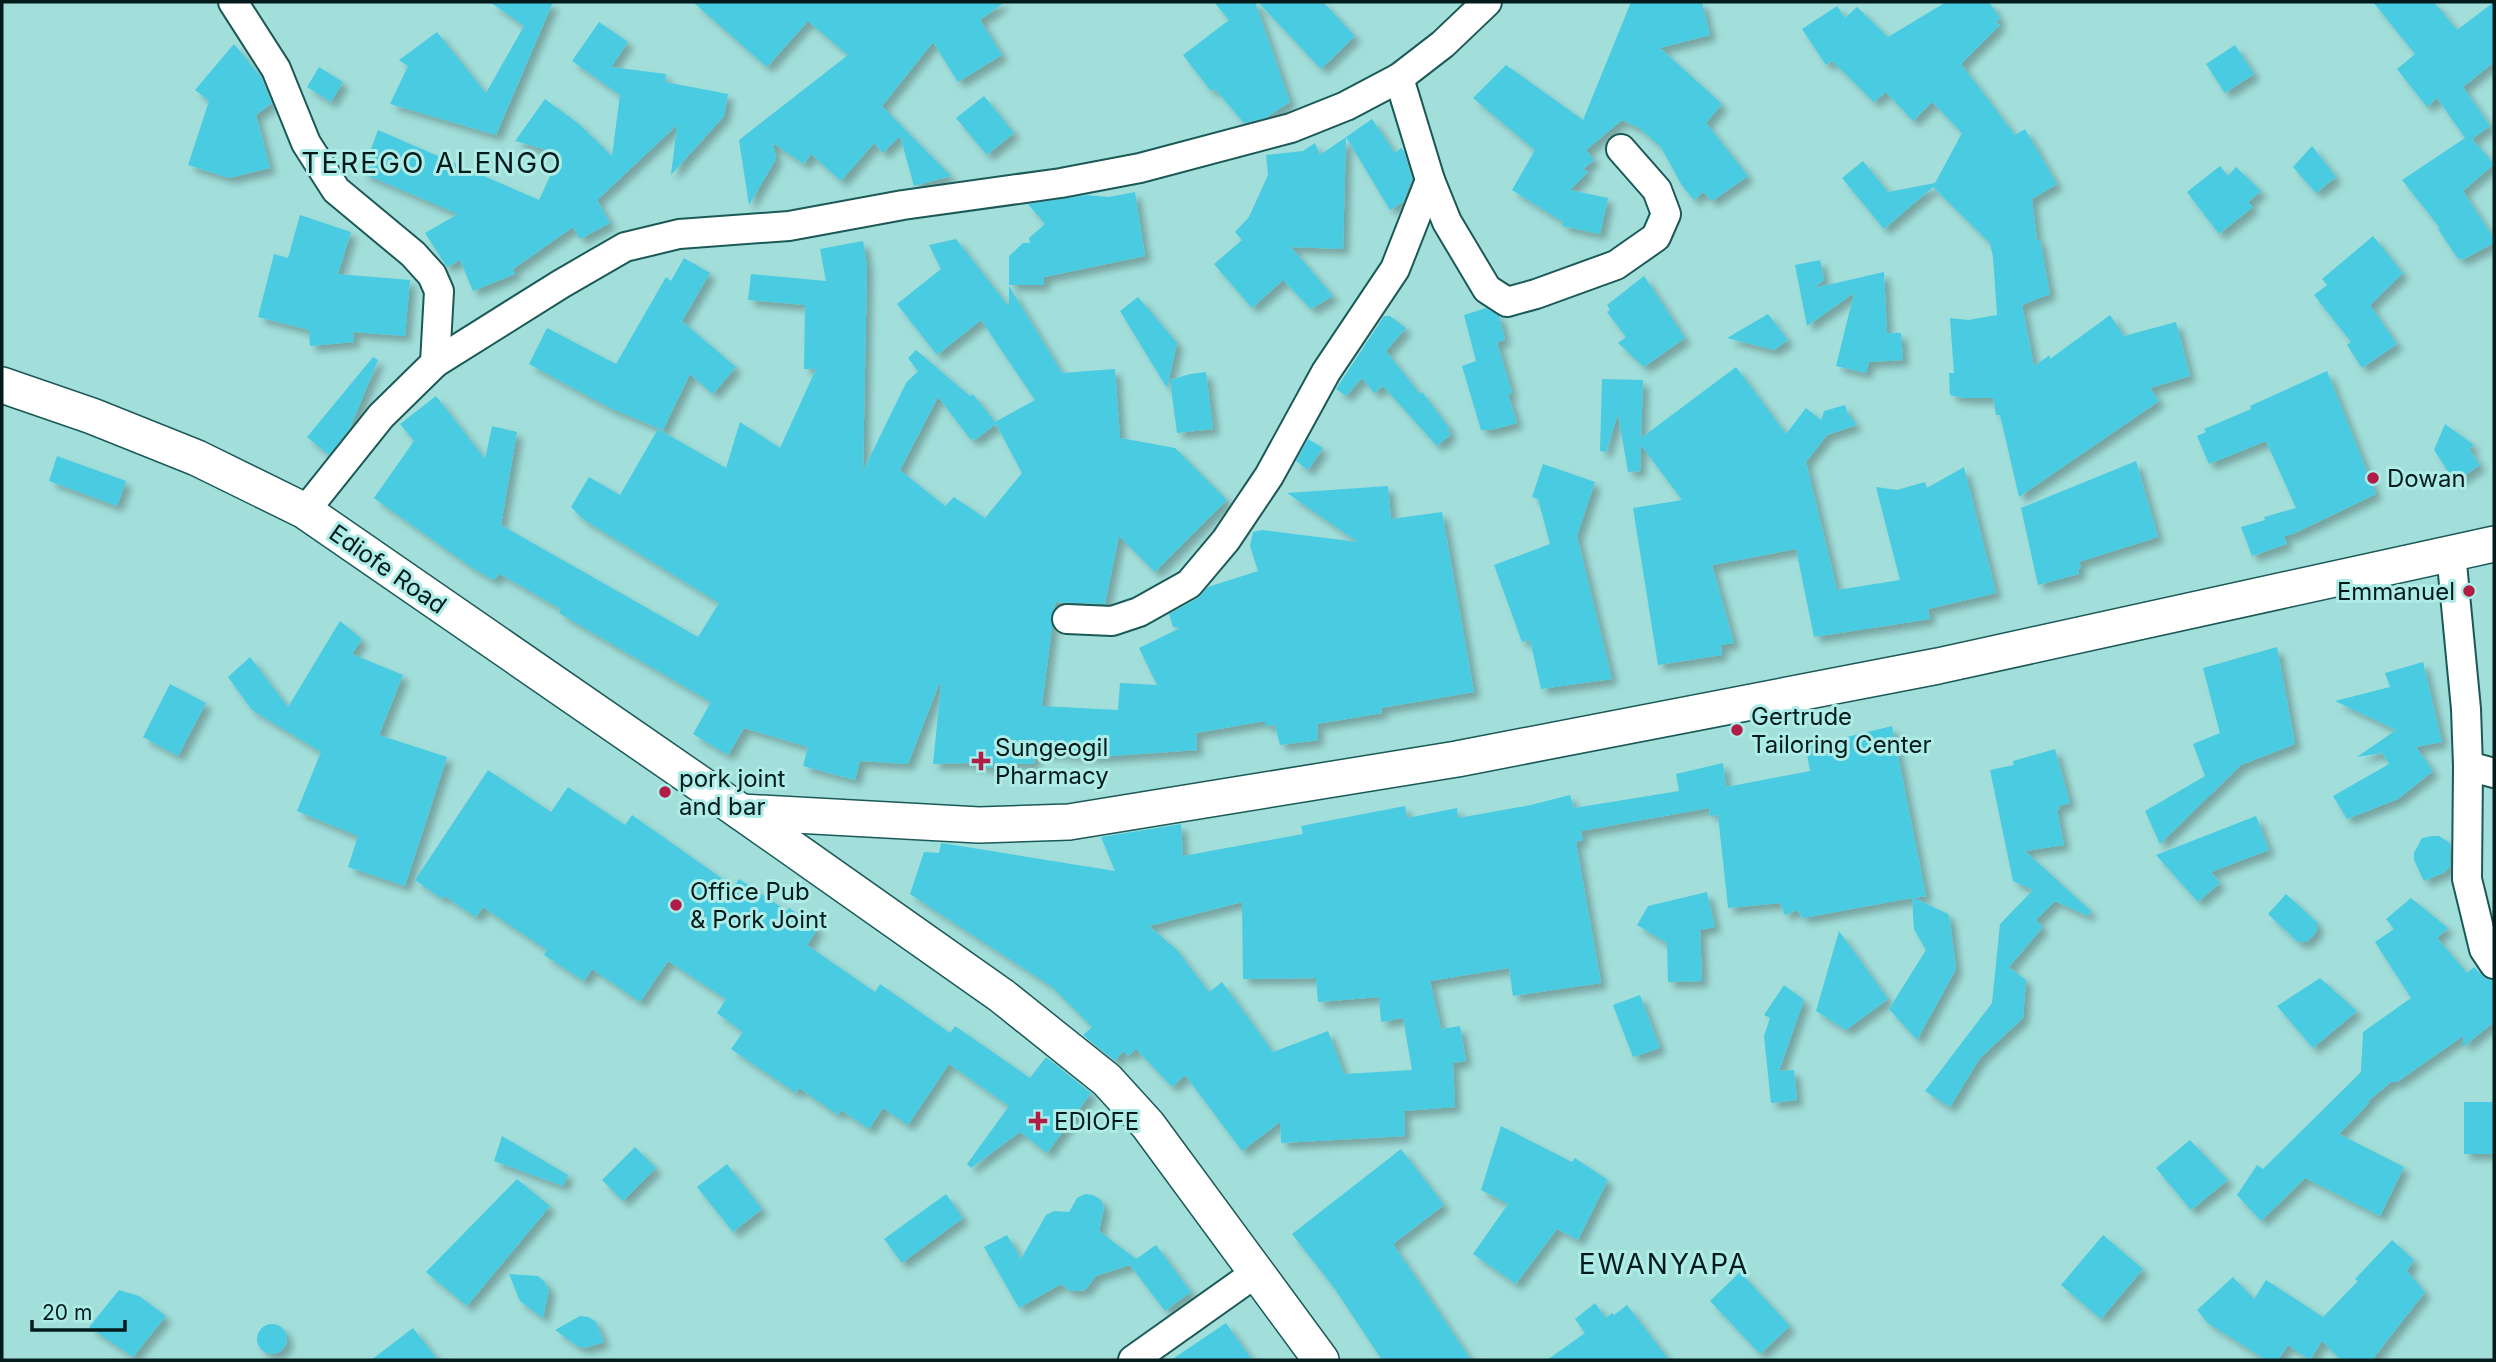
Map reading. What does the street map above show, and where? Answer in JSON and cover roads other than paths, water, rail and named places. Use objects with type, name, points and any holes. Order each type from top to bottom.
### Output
[{"type":"street","points":[[233,2],[276,69],[306,143],[335,190],[413,254],[432,275],[439,291],[435,363]]},
{"type":"street","points":[[305,511],[381,416],[435,363],[625,247],[679,234],[789,226],[903,205],[1061,183],[1140,167],[1292,128],[1346,106],[1399,78],[1443,44],[1487,2]]},
{"type":"street","points":[[1399,78],[1430,180],[1447,222],[1487,289],[1507,302],[1536,295],[1616,265],[1656,237],[1666,214],[1657,190],[1622,149]]},
{"type":"street","points":[[1067,619],[1112,621],[1139,612],[1189,584],[1226,540],[1269,476],[1326,372],[1395,269],[1430,180]]},
{"type":"street","name":"Ediofe Road","points":[[2,385],[92,416],[197,458],[305,511],[1002,996],[1107,1080],[1148,1125],[1321,1360]]},
{"type":"street","points":[[741,813],[979,825],[1069,822],[1457,759],[1904,673],[2494,542]]},
{"type":"street","points":[[2451,553],[2466,709],[2481,770],[2467,879],[2484,949],[2494,964]]},
{"type":"street","points":[[1133,1360],[1257,1272]]},
{"type":"place","name":"Dowan","points":[[2373,478]]},
{"type":"place","name":"Emmanuel","points":[[2469,591]]},
{"type":"place","name":"Gertrude Tailoring Center","points":[[1737,730]]},
{"type":"place","name":"Sungeogil Pharmacy","points":[[981,761]]},
{"type":"place","name":"pork joint and bar","points":[[665,792]]},
{"type":"place","name":"Office Pub & Pork Joint","points":[[676,905]]},
{"type":"place","name":"EDIOFE","points":[[1038,1121]]},
{"type":"district","name":"TEREGO ALENGO","points":[[432,163]]},
{"type":"district","name":"EWANYAPA","points":[[1664,1264]]}]
